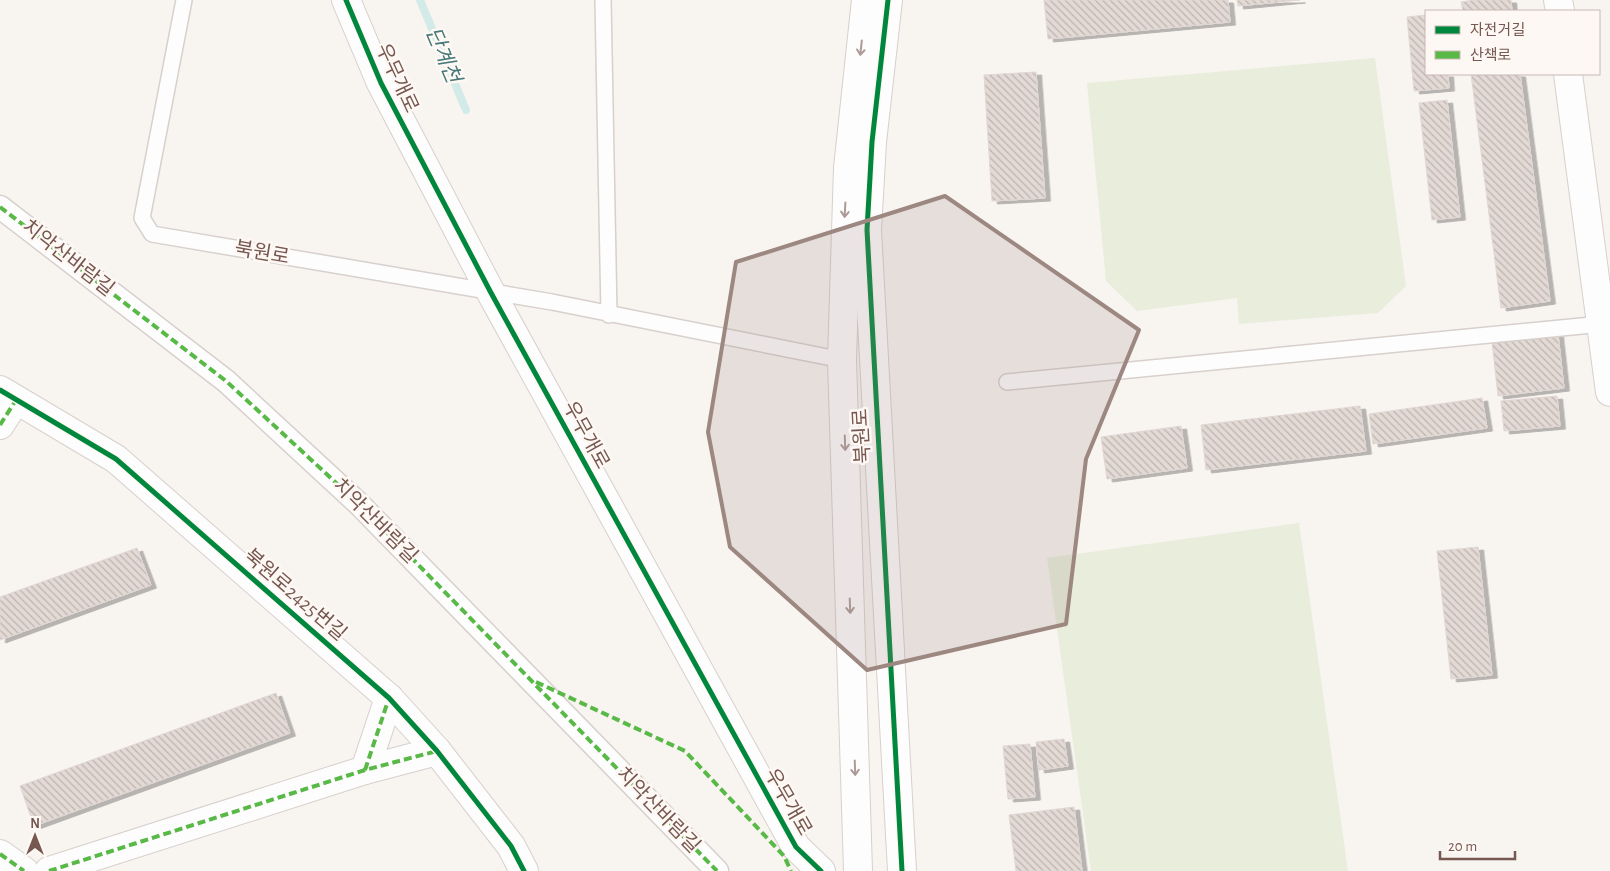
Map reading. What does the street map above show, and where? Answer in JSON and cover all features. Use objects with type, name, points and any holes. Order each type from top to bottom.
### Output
[{"type":"street","name":"우무개로","points":[[346,0],[381,84],[490,292],[796,847],[821,871]]},
{"type":"street","name":"북원로","points":[[858,871],[842,360],[844,225],[848,168],[866,0]]},
{"type":"street","name":"북원로","points":[[888,0],[872,142],[867,230],[902,871]]},
{"type":"street","points":[[1568,75],[1606,324],[1610,392]]},
{"type":"street","name":"치악산바람길","points":[[0,207],[226,381],[360,505],[717,871]]},
{"type":"street","points":[[0,425],[8,395]]},
{"type":"street","name":"북원로2425번길","points":[[8,395],[116,459],[389,698],[437,751],[511,846],[524,871]]},
{"type":"street","points":[[365,770],[389,698]]},
{"type":"street","points":[[49,871],[365,770],[437,751]]},
{"type":"street","points":[[0,854],[24,871]]},
{"type":"lane","name":"북원로","points":[[184,0],[142,218],[152,234],[490,292],[842,360]]},
{"type":"lane","points":[[602,0],[609,315]]},
{"type":"lane","points":[[1007,382],[1606,324]]},
{"type":"highlighted area","points":[[945,196],[1139,330],[1086,459],[1066,624],[867,670],[730,547],[708,432],[736,262]]},
{"type":"green space","points":[[1375,58],[1406,286],[1378,313],[1239,324],[1237,298],[1137,311],[1106,281],[1087,83]]},
{"type":"green space","points":[[1299,523],[1348,871],[1091,871],[1047,558]]},
{"type":"building","points":[[1044,0],[1228,0],[1230,22],[1048,39]]},
{"type":"building","points":[[1237,0],[1300,0],[1238,6]]},
{"type":"building","points":[[1511,0],[1512,10],[1463,10],[1461,2]]},
{"type":"building","points":[[1425,15],[1425,75],[1448,75],[1449,88],[1414,91],[1407,17]]},
{"type":"building","points":[[1036,72],[1045,198],[992,201],[984,75]]},
{"type":"building","points":[[1471,75],[1520,75],[1550,301],[1501,308]]},
{"type":"building","points":[[1447,100],[1460,217],[1432,220],[1419,103]]},
{"type":"building","points":[[1558,334],[1564,388],[1498,396],[1492,342]]},
{"type":"building","points":[[1557,396],[1560,426],[1504,431],[1501,401]]},
{"type":"building","points":[[1482,398],[1487,428],[1373,444],[1369,414]]},
{"type":"building","points":[[1360,406],[1366,451],[1206,470],[1201,425]]},
{"type":"building","points":[[1181,426],[1187,468],[1107,479],[1101,437]]},
{"type":"building","points":[[1478,547],[1492,675],[1451,679],[1437,551]]},
{"type":"building","points":[[137,548],[151,585],[0,640],[0,597]]},
{"type":"building","points":[[276,693],[290,733],[34,826],[20,786]]},
{"type":"building","points":[[1064,739],[1068,766],[1039,770],[1036,742]]},
{"type":"building","points":[[1030,744],[1035,797],[1008,799],[1003,746]]},
{"type":"building","points":[[1074,807],[1082,871],[1016,871],[1009,815]]},
{"type":"waterway","name":"단계천","points":[[420,0],[466,110]]},
{"type":"marked path","points":[[0,207],[226,381],[360,505],[717,871]]},
{"type":"marked path","points":[[0,425],[16,400]]},
{"type":"marked path","points":[[536,682],[685,751],[784,856],[791,871]]},
{"type":"marked path","points":[[365,770],[389,698]]},
{"type":"marked path","points":[[49,871],[365,770],[437,751]]},
{"type":"marked path","points":[[0,854],[24,871]]},
{"type":"cycle path","points":[[346,0],[381,83],[490,291],[796,847],[821,871]]},
{"type":"cycle path","points":[[888,0],[872,142],[867,230],[902,871]]},
{"type":"cycle path","points":[[0,390],[116,459],[389,698],[437,751],[511,846],[524,871]]}]
